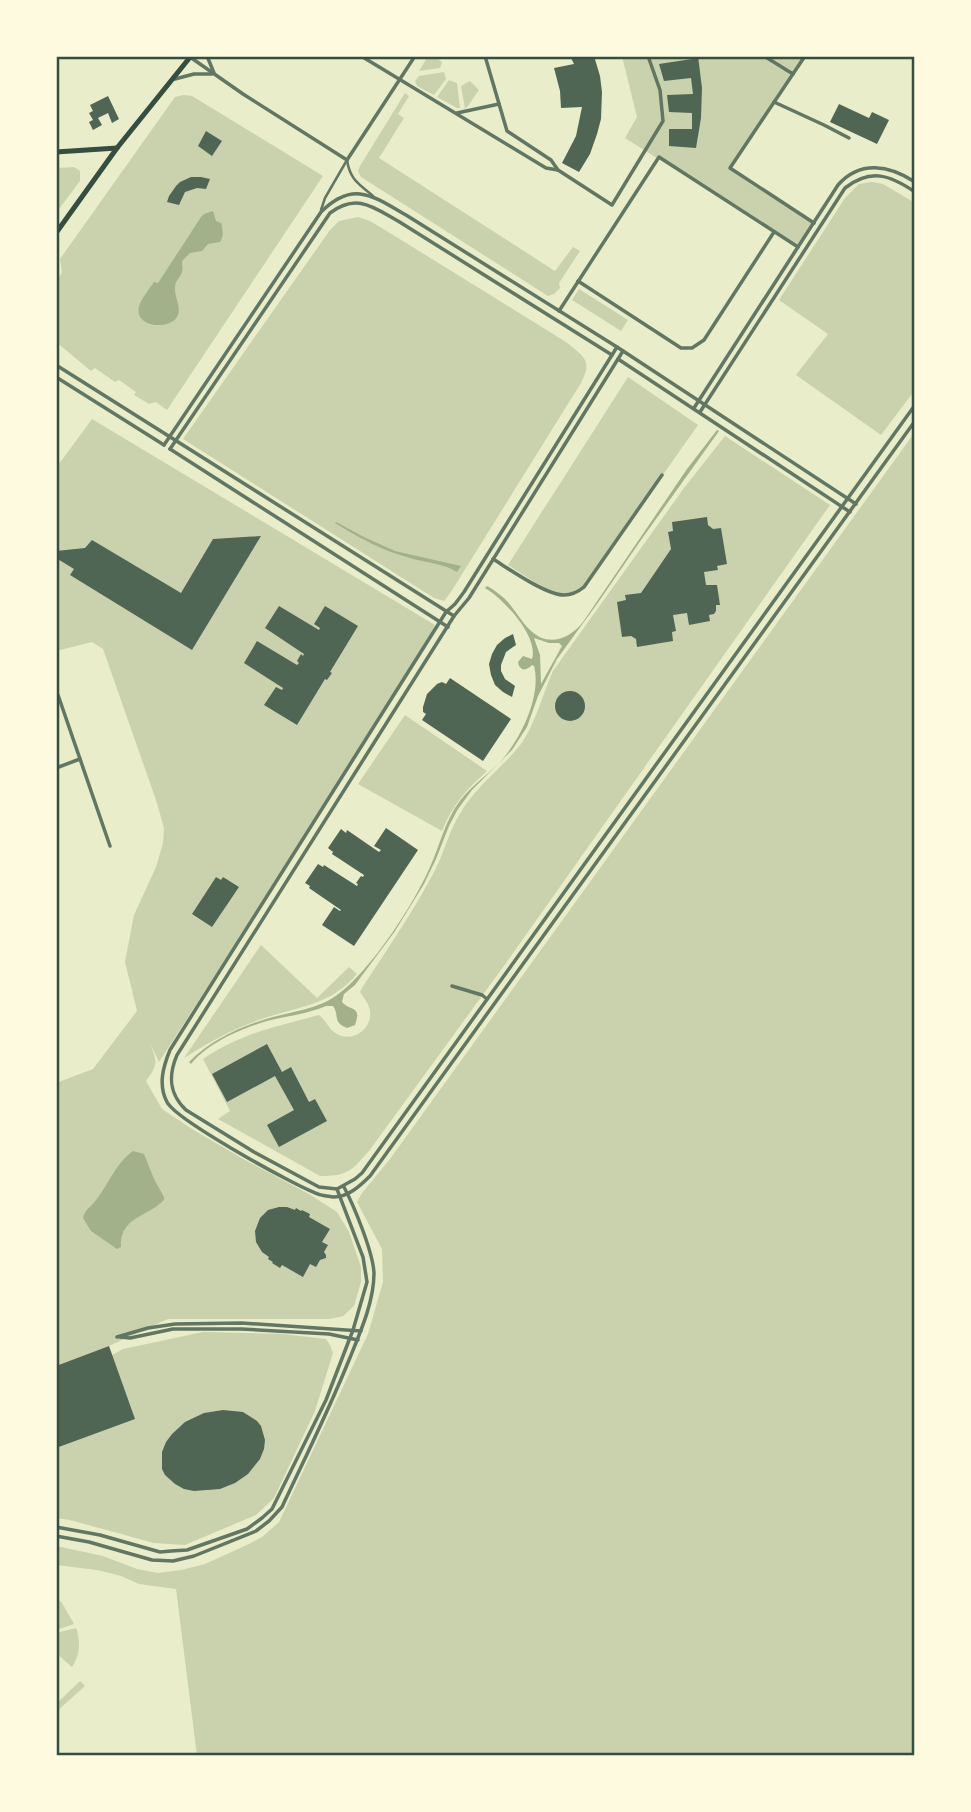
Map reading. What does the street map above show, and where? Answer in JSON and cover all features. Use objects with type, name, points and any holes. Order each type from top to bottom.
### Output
[{"type":"main road","points":[[56,233],[117,148],[190,57]]},
{"type":"main road","points":[[56,152],[117,148]]},
{"type":"street","points":[[181,56],[190,57],[347,160],[353,179],[374,196],[624,351],[856,503]]},
{"type":"street","points":[[207,56],[215,75]]},
{"type":"street","points":[[361,56],[546,168],[558,170]]},
{"type":"street","points":[[321,212],[325,198],[347,160],[415,56]]},
{"type":"street","points":[[485,56],[507,131],[551,160],[558,170],[612,205],[663,121],[660,90],[648,56]]},
{"type":"street","points":[[764,56],[793,74]]},
{"type":"street","points":[[805,56],[730,168],[814,223]]},
{"type":"street","points":[[173,79],[194,74],[215,75]]},
{"type":"street","points":[[774,102],[849,138]]},
{"type":"street","points":[[455,113],[499,104]]},
{"type":"street","points":[[559,311],[659,157],[798,247]]},
{"type":"street","points":[[694,408],[838,185],[860,169],[875,167],[895,171],[915,182]]},
{"type":"street","points":[[700,412],[845,188],[857,179],[883,176],[915,192]]},
{"type":"street","points":[[164,445],[321,212],[341,196],[374,196]]},
{"type":"street","points":[[170,449],[330,213],[341,205],[354,202],[369,204],[398,221],[618,359],[850,512]]},
{"type":"street","points":[[578,280],[681,348],[692,348],[704,340],[774,232]]},
{"type":"street","points":[[617,347],[464,592],[440,621],[170,1050],[163,1067],[164,1094],[175,1111],[240,1153],[319,1194],[348,1194],[370,1176],[915,421]]},
{"type":"street","points":[[624,351],[331,810],[172,1066],[172,1091],[177,1102],[186,1110],[234,1141],[319,1187],[344,1187],[362,1173],[915,405]]},
{"type":"street","points":[[56,365],[454,616]]},
{"type":"street","points":[[56,377],[448,626]]},
{"type":"street","points":[[493,559],[551,593],[574,594],[584,587],[662,475]]},
{"type":"street","points":[[56,695],[110,846]]},
{"type":"street","points":[[56,768],[80,759]]},
{"type":"street","points":[[268,894],[276,900]]},
{"type":"street","points":[[452,986],[487,999]]},
{"type":"street","points":[[56,1536],[89,1542],[152,1560],[173,1561],[194,1556],[256,1531],[282,1507],[327,1413],[358,1340],[371,1298],[374,1270],[372,1255],[344,1187]]},
{"type":"street","points":[[56,1527],[100,1535],[160,1552],[187,1550],[247,1529],[277,1502],[326,1400],[353,1330],[366,1282],[366,1269],[358,1241],[337,1189]]},
{"type":"street","points":[[358,1340],[329,1334],[241,1329],[173,1329],[131,1338],[117,1336],[175,1324],[241,1323],[361,1331]]},
{"type":"shaded area","points":[[428,56],[434,56],[442,62],[440,68],[419,71]]},
{"type":"shaded area","points":[[622,56],[805,56],[730,168],[814,223],[798,247],[625,138],[637,117]]},
{"type":"shaded area","points":[[444,72],[446,79],[434,95],[417,86],[415,81],[419,76]]},
{"type":"shaded area","points":[[449,80],[457,83],[460,108],[437,97]]},
{"type":"shaded area","points":[[470,81],[479,90],[465,109],[461,86]]},
{"type":"shaded area","points":[[405,93],[409,96],[398,114],[404,118],[379,158],[555,271],[573,247],[580,251],[554,294],[548,296],[361,177],[358,171],[360,166]]},
{"type":"shaded area","points":[[192,96],[323,176],[167,410],[156,402],[149,404],[134,395],[136,392],[119,380],[115,382],[95,368],[91,371],[56,342],[56,282],[62,272],[60,259],[175,97]]},
{"type":"shaded area","points":[[74,167],[80,171],[80,181],[56,213],[56,168]]},
{"type":"shaded area","points":[[859,184],[883,184],[915,203],[915,390],[881,435],[796,375],[828,334],[779,300],[845,198]]},
{"type":"shaded area","points":[[213,211],[216,221],[221,223],[222,237],[220,242],[208,244],[202,251],[190,253],[182,261],[182,272],[175,287],[178,315],[169,323],[147,323],[139,313],[144,297],[154,282],[158,283],[201,217]]},
{"type":"shaded area","points":[[358,217],[390,233],[566,342],[582,356],[586,364],[581,383],[444,601],[434,598],[183,439],[330,230],[339,221]]},
{"type":"shaded area","points":[[579,289],[628,320],[621,331],[572,300]]},
{"type":"shaded area","points":[[628,377],[698,425],[584,587],[574,594],[551,593],[508,565]]},
{"type":"shaded area","points":[[92,419],[435,625],[419,656],[159,1062],[149,1042],[155,1062],[146,1081],[162,1109],[337,1212],[349,1232],[361,1267],[361,1282],[354,1306],[343,1316],[330,1319],[168,1319],[56,1366],[56,1083],[93,1069],[137,1011],[125,962],[134,915],[156,867],[164,828],[103,649],[92,642],[56,651],[56,468]]},
{"type":"shaded area","points":[[717,430],[719,431],[557,659],[538,696],[527,727],[512,750],[499,763],[521,731],[532,704],[536,678],[534,666],[524,669],[518,662],[523,656],[532,659],[533,650],[518,619],[485,588],[489,587],[505,599],[526,626],[537,635],[551,640],[571,633],[583,622],[687,469]],"holes":[[[534,638],[559,643],[562,646],[541,684],[540,655]]]},
{"type":"shaded area","points":[[915,432],[915,1756],[197,1756],[176,1589],[139,1584],[97,1570],[56,1565],[56,1546],[103,1556],[137,1569],[158,1573],[205,1564],[262,1537],[279,1522],[368,1334],[383,1282],[382,1249],[357,1202],[362,1193],[390,1159]]},
{"type":"shaded area","points":[[725,436],[830,505],[506,963],[369,1151],[348,1171],[320,1176],[218,1119],[230,1111],[203,1059],[217,1050],[273,1027],[319,1015],[333,1031],[346,1037],[358,1034],[367,1026],[369,1007],[360,992],[427,885],[461,812],[474,793],[521,744],[535,718],[553,671],[684,488]]},
{"type":"shaded area","points":[[336,522],[395,551],[461,566],[457,572],[390,552],[362,539]]},
{"type":"shaded area","points":[[405,715],[487,771],[461,798],[442,831],[358,784]]},
{"type":"shaded area","points":[[499,763],[472,790],[458,809],[424,884],[395,931],[355,985],[344,994],[342,1002],[357,1014],[355,1025],[347,1028],[342,1026],[333,1006],[326,1006],[247,1028],[226,1037],[207,1049],[191,1064],[189,1062],[197,1054],[228,1034],[262,1020],[322,1004],[350,984],[377,954],[413,899],[455,808],[470,789]]},
{"type":"shaded area","points":[[261,945],[317,998],[349,967],[357,974],[334,994],[321,1001],[242,1027],[184,1058]]},
{"type":"shaded area","points":[[133,1151],[144,1154],[164,1200],[129,1224],[124,1230],[121,1247],[117,1249],[91,1231],[83,1218],[117,1168]]},
{"type":"shaded area","points":[[203,1332],[283,1334],[326,1339],[330,1345],[333,1353],[315,1411],[274,1498],[256,1515],[185,1545],[154,1543],[56,1518],[56,1448],[112,1355],[123,1349]]},
{"type":"shaded area","points":[[56,1597],[74,1624],[56,1630]]},
{"type":"shaded area","points":[[76,1628],[79,1648],[72,1667],[56,1653],[56,1633]]},
{"type":"shaded area","points":[[80,1681],[85,1686],[56,1712],[56,1704]]},
{"type":"building","points":[[570,56],[594,56],[602,92],[601,119],[597,134],[590,154],[579,172],[562,163],[576,136],[582,107],[561,108],[554,68],[574,64]]},
{"type":"building","points":[[691,56],[698,56],[702,88],[696,148],[669,146],[669,129],[692,129],[692,113],[669,112],[667,95],[693,94],[691,78],[664,81],[659,64],[692,59]]},
{"type":"building","points":[[108,96],[119,119],[112,123],[108,113],[98,118],[102,125],[93,130],[89,122],[93,120],[89,113],[93,111],[90,105]]},
{"type":"building","points":[[839,104],[869,118],[872,112],[889,120],[877,144],[830,122]]},
{"type":"building","points":[[206,131],[222,141],[212,156],[198,146]]},
{"type":"building","points":[[191,177],[210,179],[206,189],[197,188],[185,192],[179,205],[167,202],[176,186]]},
{"type":"building","points":[[707,517],[708,525],[713,529],[721,528],[727,564],[717,566],[718,570],[704,572],[706,585],[717,585],[720,605],[716,605],[714,614],[709,615],[710,621],[689,625],[687,613],[673,615],[676,631],[672,632],[673,641],[637,647],[636,639],[631,636],[622,637],[617,602],[626,600],[625,595],[641,593],[671,549],[668,532],[673,531],[672,522]]},
{"type":"building","points":[[261,536],[192,650],[70,575],[74,569],[56,558],[56,551],[85,548],[92,540],[181,593],[213,539]]},
{"type":"building","points":[[279,606],[319,630],[314,624],[325,606],[358,626],[330,672],[332,673],[325,679],[297,725],[264,705],[276,687],[282,690],[283,688],[244,663],[257,641],[297,665],[299,663],[297,661],[301,654],[304,654],[265,628]]},
{"type":"building","points":[[513,634],[516,645],[506,652],[501,665],[505,679],[515,686],[512,697],[495,685],[489,664],[497,645]]},
{"type":"building","points":[[450,678],[511,719],[483,761],[422,720],[426,714],[423,707],[427,694],[437,684],[446,684]]},
{"type":"building","points":[[570,691],[581,695],[585,706],[581,717],[570,721],[559,717],[555,706],[559,695]]},
{"type":"building","points":[[386,828],[418,850],[354,946],[322,925],[334,907],[341,910],[305,883],[318,864],[357,886],[356,883],[364,875],[332,854],[328,848],[341,829],[346,833],[347,830],[379,852],[381,850],[374,846]]},
{"type":"building","points":[[216,877],[221,880],[223,877],[239,887],[212,927],[192,914]]},
{"type":"building","points":[[267,1044],[282,1072],[291,1067],[309,1102],[315,1099],[327,1121],[279,1147],[267,1125],[294,1110],[275,1076],[227,1102],[212,1074]]},
{"type":"building","points":[[279,1207],[302,1210],[330,1229],[322,1242],[328,1245],[324,1252],[326,1258],[320,1260],[316,1267],[310,1264],[303,1277],[282,1265],[280,1268],[272,1263],[256,1242],[255,1231],[260,1218],[268,1210]]},
{"type":"building","points":[[109,1346],[135,1419],[56,1448],[56,1366]]},
{"type":"building","points":[[223,1410],[243,1412],[261,1426],[265,1440],[260,1459],[248,1474],[220,1489],[194,1491],[175,1484],[162,1469],[162,1452],[166,1442],[185,1422],[204,1413]]}]
